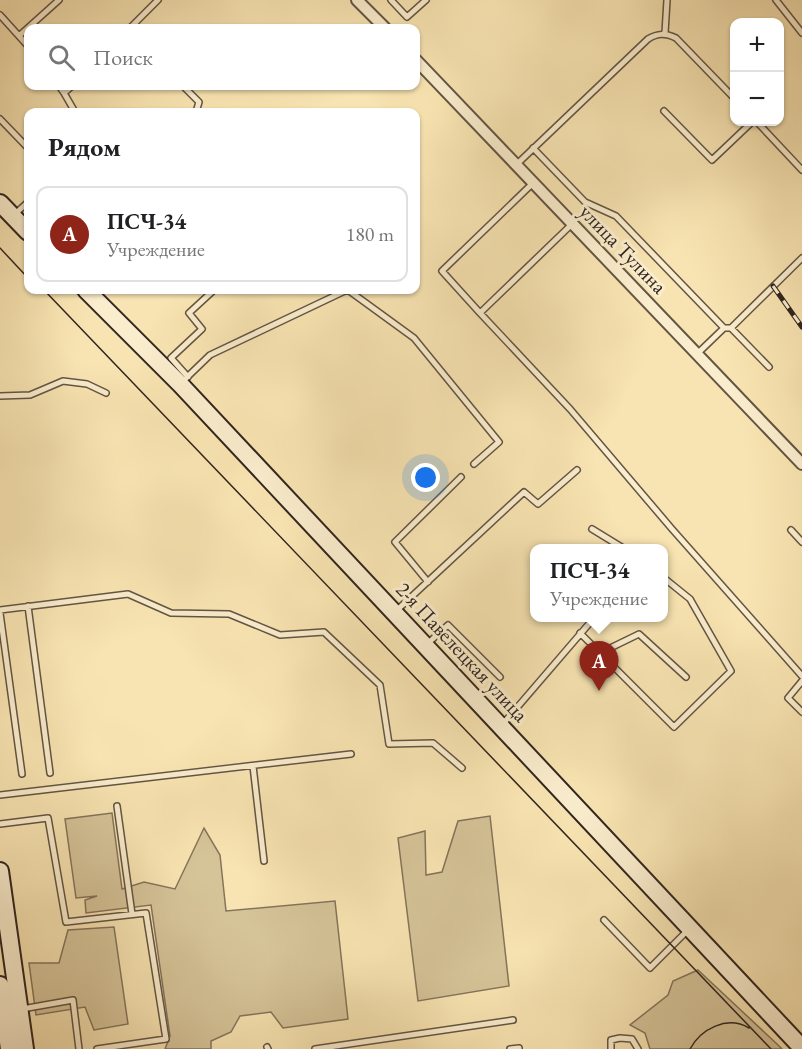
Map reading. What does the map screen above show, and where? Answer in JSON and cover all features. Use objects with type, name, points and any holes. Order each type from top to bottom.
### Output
[{"type":"main road","points":[[0,203],[24,228]]},
{"type":"main road","name":"2-я Павелецкая улица","points":[[90,294],[184,381],[394,613],[802,1048]]},
{"type":"main road","points":[[0,872],[25,1049]]},
{"type":"main road","points":[[0,985],[5,1039]]},
{"type":"street","points":[[357,0],[381,24]]},
{"type":"street","name":"улица Тулина","points":[[420,64],[802,464]]},
{"type":"lane","points":[[32,24],[59,0]]},
{"type":"lane","points":[[134,24],[158,0]]},
{"type":"lane","points":[[391,0],[407,17],[426,0]]},
{"type":"lane","points":[[665,33],[667,0]]},
{"type":"lane","points":[[776,0],[802,33]]},
{"type":"lane","points":[[0,15],[24,40]]},
{"type":"lane","points":[[20,35],[24,31]]},
{"type":"lane","points":[[516,165],[648,39],[656,34],[665,33],[676,38],[730,93]]},
{"type":"lane","points":[[61,90],[73,108]]},
{"type":"lane","points":[[64,93],[67,90]]},
{"type":"lane","points":[[187,90],[198,102],[197,108]]},
{"type":"lane","points":[[664,111],[712,160],[748,126]]},
{"type":"lane","points":[[0,119],[24,144]]},
{"type":"lane","points":[[761,126],[802,170]]},
{"type":"lane","points":[[533,148],[585,202],[616,216],[769,367]]},
{"type":"lane","points":[[533,183],[442,271],[570,409],[802,676]]},
{"type":"lane","points":[[13,216],[24,206]]},
{"type":"lane","points":[[480,313],[572,224]]},
{"type":"lane","points":[[697,354],[802,258]]},
{"type":"lane","points":[[210,294],[189,313],[202,329],[171,358],[184,381],[210,355],[339,294]]},
{"type":"lane","points":[[353,294],[414,338],[499,442],[474,464]]},
{"type":"lane","points":[[0,396],[30,395],[63,381],[87,384],[106,393]]},
{"type":"lane","points":[[394,613],[524,492],[538,504],[577,470]]},
{"type":"lane","points":[[428,582],[395,542],[461,477]]},
{"type":"lane","points":[[592,529],[615,544]]},
{"type":"lane","points":[[791,530],[802,542]]},
{"type":"lane","points":[[580,633],[674,727],[732,671],[690,598],[668,582]]},
{"type":"lane","points":[[22,774],[0,612],[28,606],[128,594],[171,613],[229,614],[279,635],[324,632],[380,685],[389,744],[433,743],[462,768]]},
{"type":"lane","points":[[28,606],[50,772]]},
{"type":"lane","points":[[500,727],[590,622]]},
{"type":"lane","points":[[425,646],[448,625],[500,677]]},
{"type":"lane","points":[[600,653],[639,634],[686,677]]},
{"type":"lane","points":[[802,681],[788,698],[802,712]]},
{"type":"lane","points":[[0,795],[351,754]]},
{"type":"lane","points":[[253,766],[264,861]]},
{"type":"lane","points":[[117,806],[132,914]]},
{"type":"lane","points":[[0,824],[48,818],[66,922],[147,913],[166,1039],[97,1049]]},
{"type":"lane","points":[[604,920],[650,968],[689,928]]},
{"type":"lane","points":[[19,1009],[73,1000],[79,1049]]},
{"type":"lane","points":[[315,1049],[345,1047],[513,1020]]},
{"type":"lane","points":[[611,1049],[611,1040],[620,1038],[632,1039],[638,1049]]},
{"type":"lane","points":[[510,1049],[519,1048]]},
{"type":"shaded area","points":[[112,813],[122,889],[144,882],[175,889],[204,828],[220,855],[226,911],[335,901],[348,1019],[283,1028],[271,1012],[240,1016],[231,1032],[211,1041],[211,1049],[165,1049],[170,1036],[151,905],[86,913],[85,900],[97,896],[76,898],[65,819]]},
{"type":"shaded area","points":[[490,816],[509,986],[418,1001],[398,838],[425,831],[426,875],[442,872],[458,821]]},
{"type":"shaded area","points":[[114,927],[128,1024],[94,1030],[85,1007],[36,1015],[29,963],[59,963],[68,930]]},
{"type":"shaded area","points":[[698,970],[782,1049],[650,1049],[645,1033],[630,1025],[668,995],[673,981]]},
{"type":"tram line","points":[[0,248],[24,274]]},
{"type":"tram line","points":[[48,294],[771,1049]]},
{"type":"tram line","points":[[690,1049],[701,1035],[715,1026],[732,1023],[749,1028]]},
{"type":"railway","points":[[773,286],[802,327]]},
{"type":"place","name":"ПСЧ-34","points":[[599,691]]}]
